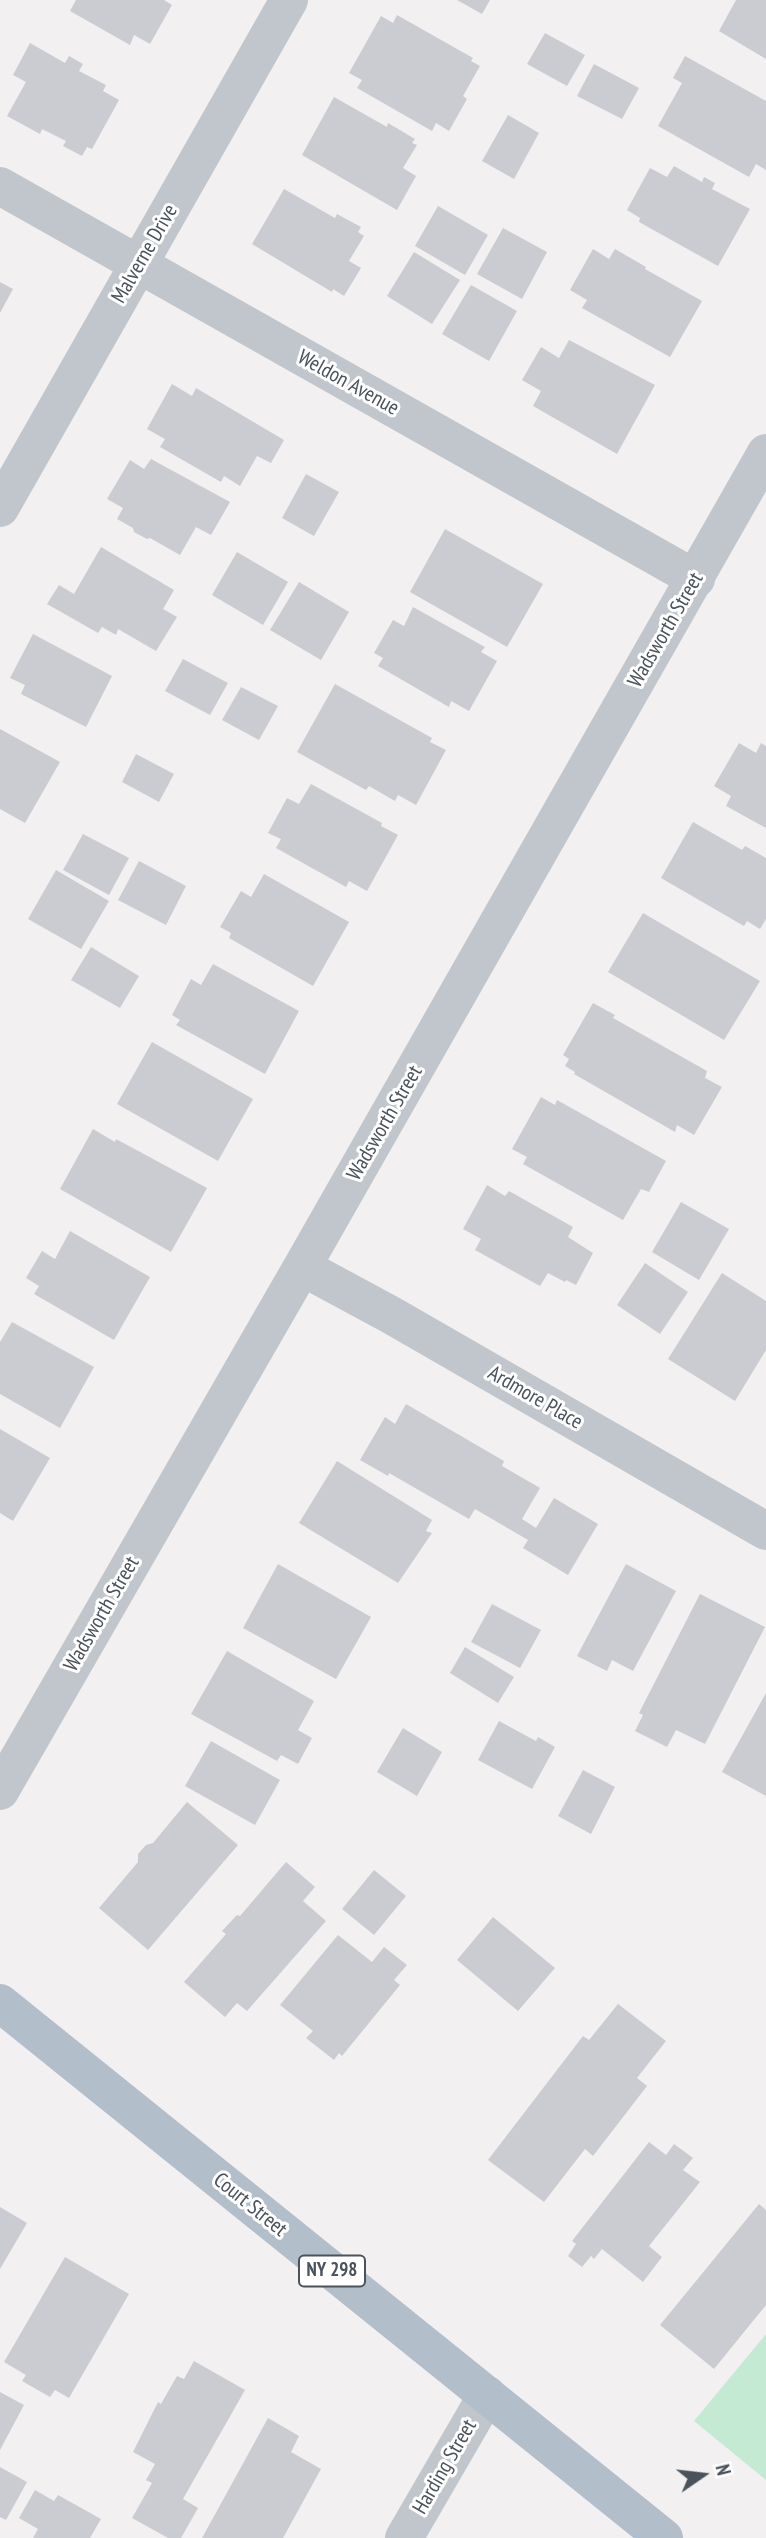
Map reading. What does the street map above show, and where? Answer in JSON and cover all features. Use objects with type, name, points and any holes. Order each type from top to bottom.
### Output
[{"type":"main road","name":"Court Street","points":[[0,2003],[664,2538]]},
{"type":"street","name":"Malverne Drive","points":[[0,508],[289,0]]},
{"type":"street","name":"Weldon Avenue","points":[[0,186],[696,579]]},
{"type":"street","name":"Wadsworth Street","points":[[0,1791],[302,1268],[766,453]]},
{"type":"street","name":"Ardmore Place","points":[[302,1268],[391,1315],[766,1531]]},
{"type":"street","name":"Harding Street","points":[[404,2538],[487,2395]]},
{"type":"green space","points":[[766,2334],[766,2480],[694,2421]]},
{"type":"building","points":[[76,0],[164,0],[172,5],[150,44],[134,35],[130,45],[70,11]]},
{"type":"building","points":[[457,0],[490,0],[482,14]]},
{"type":"building","points":[[736,0],[766,0],[766,59],[719,31]]},
{"type":"building","points":[[397,15],[473,58],[471,61],[480,66],[463,96],[467,99],[449,131],[436,123],[432,131],[357,88],[362,80],[349,73],[381,16],[393,23]]},
{"type":"building","points":[[545,33],[585,55],[567,86],[527,64]]},
{"type":"building","points":[[30,43],[65,63],[69,56],[83,64],[79,71],[106,85],[103,91],[119,100],[92,149],[87,147],[82,156],[63,146],[66,141],[42,129],[40,134],[7,116],[26,82],[13,75]]},
{"type":"building","points":[[685,56],[766,101],[766,170],[756,164],[749,177],[658,126],[682,83],[673,78]]},
{"type":"building","points":[[594,64],[639,88],[622,119],[577,96]]},
{"type":"building","points":[[334,97],[387,127],[388,123],[415,139],[412,143],[417,145],[403,168],[416,176],[397,210],[302,155]]},
{"type":"building","points":[[508,115],[539,133],[514,179],[482,161]]},
{"type":"building","points":[[674,166],[702,182],[704,177],[715,183],[712,189],[750,209],[718,266],[639,222],[640,218],[627,210],[650,168],[667,177]]},
{"type":"building","points":[[284,189],[335,218],[337,214],[361,227],[358,232],[364,236],[349,261],[361,268],[344,296],[333,289],[332,292],[252,244]]},
{"type":"building","points":[[438,206],[488,235],[465,275],[415,246]]},
{"type":"building","points":[[503,228],[547,252],[522,299],[477,274]]},
{"type":"building","points":[[593,249],[609,259],[615,249],[702,301],[670,357],[582,308],[587,300],[570,290]]},
{"type":"building","points":[[414,252],[460,280],[432,324],[387,296]]},
{"type":"building","points":[[0,282],[13,289],[0,313]]},
{"type":"building","points":[[471,285],[517,311],[489,361],[442,334]]},
{"type":"building","points":[[569,340],[655,385],[617,454],[533,406],[541,391],[522,380],[541,347],[559,358]]},
{"type":"building","points":[[172,384],[192,396],[196,388],[284,440],[271,463],[257,456],[240,486],[224,476],[221,482],[160,447],[165,439],[147,429]]},
{"type":"building","points":[[151,459],[230,502],[211,535],[196,527],[180,555],[134,532],[133,528],[117,519],[123,508],[107,499],[130,460],[144,469]]},
{"type":"building","points":[[306,474],[339,492],[314,536],[282,518]]},
{"type":"building","points":[[445,529],[543,584],[507,647],[410,592]]},
{"type":"building","points":[[101,547],[174,590],[163,609],[177,617],[156,651],[118,629],[116,635],[102,627],[98,633],[47,604],[59,585],[74,594]]},
{"type":"building","points":[[237,552],[288,582],[263,625],[212,595]]},
{"type":"building","points":[[299,582],[349,612],[321,660],[270,630]]},
{"type":"building","points":[[413,607],[485,647],[481,652],[497,661],[469,711],[451,701],[449,707],[378,666],[383,658],[374,653],[393,620],[404,626]]},
{"type":"building","points":[[33,634],[112,676],[86,727],[21,694],[25,685],[10,678]]},
{"type":"building","points":[[183,659],[228,683],[210,715],[165,691]]},
{"type":"building","points":[[335,684],[432,738],[430,742],[446,750],[416,805],[398,795],[395,801],[369,786],[366,790],[297,752]]},
{"type":"building","points":[[241,687],[278,706],[259,740],[222,720]]},
{"type":"building","points":[[0,729],[60,762],[25,823],[0,809]]},
{"type":"building","points":[[739,743],[756,753],[761,743],[766,746],[766,828],[726,806],[731,796],[714,786]]},
{"type":"building","points":[[136,754],[174,774],[159,802],[122,782]]},
{"type":"building","points":[[311,784],[382,823],[381,826],[398,835],[367,891],[349,881],[346,887],[276,848],[281,839],[268,833],[287,798],[299,804]]},
{"type":"building","points":[[693,822],[742,850],[745,846],[766,858],[766,919],[760,929],[747,921],[744,926],[661,878]]},
{"type":"building","points":[[83,834],[129,858],[109,895],[63,870]]},
{"type":"building","points":[[139,861],[186,886],[166,925],[118,900]]},
{"type":"building","points":[[56,870],[109,901],[81,949],[28,919]]},
{"type":"building","points":[[264,874],[349,922],[313,986],[229,938],[231,933],[220,927],[241,891],[251,897]]},
{"type":"building","points":[[643,913],[760,981],[724,1040],[608,972]]},
{"type":"building","points":[[91,947],[139,976],[120,1008],[71,980]]},
{"type":"building","points":[[213,964],[299,1011],[265,1074],[176,1025],[180,1020],[172,1015],[191,979],[201,985]]},
{"type":"building","points":[[593,1003],[615,1015],[613,1018],[707,1071],[705,1078],[722,1087],[694,1135],[677,1125],[675,1132],[574,1074],[575,1072],[565,1066],[569,1059],[563,1055]]},
{"type":"building","points":[[152,1042],[253,1099],[218,1161],[117,1104]]},
{"type":"building","points":[[541,1097],[555,1105],[557,1100],[666,1161],[649,1192],[641,1189],[623,1220],[523,1164],[527,1157],[512,1149]]},
{"type":"building","points":[[93,1129],[207,1188],[171,1252],[60,1189]]},
{"type":"building","points":[[487,1185],[505,1196],[509,1191],[573,1227],[568,1237],[593,1253],[576,1285],[548,1273],[540,1286],[475,1250],[481,1239],[463,1229]]},
{"type":"building","points":[[681,1202],[729,1229],[699,1280],[652,1252]]},
{"type":"building","points":[[70,1231],[150,1277],[114,1340],[34,1294],[39,1286],[26,1278],[42,1251],[55,1259]]},
{"type":"building","points":[[645,1263],[688,1292],[660,1334],[617,1305]]},
{"type":"building","points":[[722,1273],[766,1301],[766,1350],[735,1401],[668,1359]]},
{"type":"building","points":[[12,1322],[94,1367],[60,1428],[0,1394],[0,1342]]},
{"type":"building","points":[[406,1404],[504,1461],[502,1466],[540,1488],[522,1519],[536,1528],[554,1498],[598,1524],[568,1575],[523,1548],[528,1540],[475,1509],[469,1519],[389,1473],[388,1476],[360,1460],[385,1417],[395,1424]]},
{"type":"building","points":[[0,1429],[50,1458],[13,1521],[0,1513]]},
{"type":"building","points":[[337,1461],[432,1520],[426,1531],[432,1533],[398,1583],[299,1523]]},
{"type":"building","points":[[278,1564],[371,1617],[336,1679],[243,1628]]},
{"type":"building","points":[[626,1564],[676,1591],[633,1671],[612,1660],[607,1671],[577,1656]]},
{"type":"building","points":[[700,1594],[765,1627],[705,1744],[676,1730],[667,1747],[635,1731],[643,1715],[639,1713]]},
{"type":"building","points":[[492,1604],[541,1630],[520,1668],[471,1642]]},
{"type":"building","points":[[465,1647],[514,1677],[498,1703],[450,1673]]},
{"type":"building","points":[[227,1651],[314,1701],[298,1730],[312,1738],[298,1764],[281,1755],[277,1761],[191,1714]]},
{"type":"building","points":[[766,1693],[766,1796],[722,1772]]},
{"type":"building","points":[[499,1721],[536,1741],[538,1737],[555,1747],[532,1789],[478,1760]]},
{"type":"building","points":[[403,1728],[442,1752],[417,1796],[377,1772]]},
{"type":"building","points":[[211,1741],[280,1780],[255,1825],[185,1786]]},
{"type":"building","points":[[583,1770],[615,1787],[591,1834],[558,1816]]},
{"type":"building","points":[[187,1802],[238,1845],[148,1950],[99,1908],[138,1862],[138,1854],[146,1845],[153,1843]]},
{"type":"building","points":[[286,1862],[315,1887],[303,1901],[326,1921],[247,2011],[237,2003],[225,2017],[184,1982],[226,1934],[222,1931],[237,1915],[240,1916]]},
{"type":"building","points":[[374,1870],[406,1896],[374,1935],[342,1909]]},
{"type":"building","points":[[493,1917],[555,1968],[518,2011],[457,1960]]},
{"type":"building","points":[[338,1935],[372,1962],[384,1947],[407,1965],[394,1980],[400,1985],[342,2056],[339,2053],[334,2060],[306,2038],[313,2031],[280,2005]]},
{"type":"building","points":[[618,2004],[666,2041],[637,2078],[647,2086],[593,2156],[585,2149],[544,2202],[488,2160],[583,2036],[589,2040]]},
{"type":"building","points":[[649,2142],[666,2155],[674,2144],[693,2158],[683,2170],[700,2182],[649,2246],[662,2257],[643,2282],[602,2249],[594,2259],[591,2256],[582,2267],[568,2256],[576,2244],[572,2241]]},
{"type":"building","points":[[759,2204],[766,2210],[766,2305],[714,2369],[660,2325]]},
{"type":"building","points":[[0,2207],[27,2223],[0,2269]]},
{"type":"building","points":[[65,2257],[129,2294],[69,2398],[55,2390],[50,2397],[22,2381],[26,2375],[4,2362]]},
{"type":"building","points":[[194,2361],[245,2390],[183,2499],[198,2508],[181,2538],[168,2538],[132,2518],[152,2483],[146,2480],[155,2464],[133,2452],[158,2402],[161,2404],[177,2376],[184,2379]]},
{"type":"building","points":[[0,2392],[24,2405],[0,2450]]},
{"type":"building","points":[[268,2418],[299,2436],[291,2452],[321,2469],[283,2538],[202,2538]]},
{"type":"building","points":[[0,2467],[27,2482],[6,2520],[0,2517]]},
{"type":"building","points":[[35,2490],[54,2501],[58,2495],[101,2519],[90,2538],[33,2538],[38,2529],[19,2518]]}]
